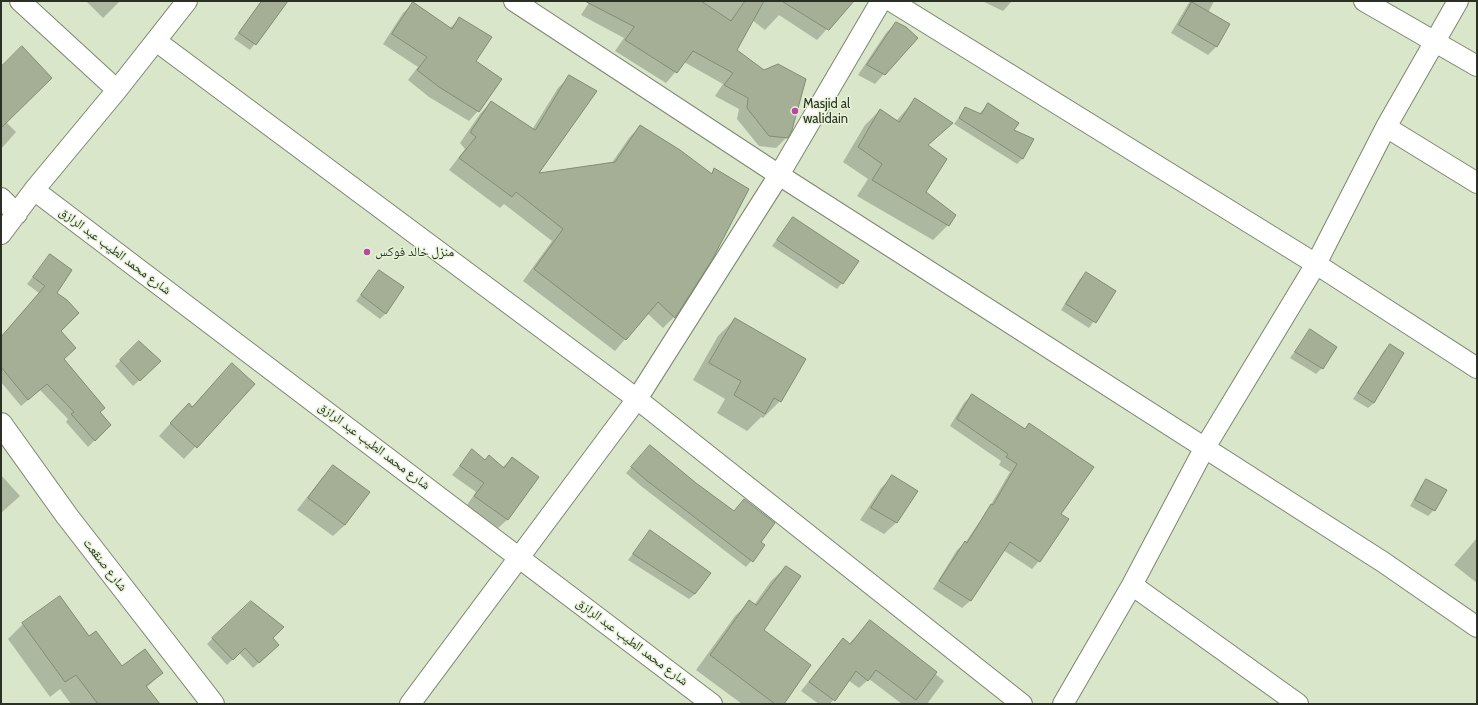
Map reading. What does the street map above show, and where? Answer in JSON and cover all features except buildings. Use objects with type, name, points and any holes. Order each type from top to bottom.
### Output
[{"type":"street","points":[[20,1],[117,90]]},
{"type":"street","points":[[1,234],[34,190],[117,90],[187,1]]},
{"type":"street","points":[[514,1],[1204,449],[1383,562],[1477,627]]},
{"type":"street","points":[[417,701],[519,556],[637,399],[780,175],[881,1]]},
{"type":"street","points":[[891,1],[1316,264],[1477,368]]},
{"type":"street","points":[[1364,1],[1477,66]]},
{"type":"street","points":[[1063,704],[1132,585],[1204,449],[1316,264],[1386,127],[1436,42],[1458,1]]},
{"type":"street","points":[[156,41],[637,399],[1022,704]]},
{"type":"street","points":[[1386,127],[1477,183]]},
{"type":"street","name":"شارع محمد الطيب عبد الرازق","points":[[34,190],[519,556],[712,704]]},
{"type":"street","points":[[1,198],[17,214]]},
{"type":"street","name":"شارع صنقعت","points":[[1,424],[67,516],[212,704]]},
{"type":"street","points":[[1132,585],[1298,704]]},
{"type":"place","name":"Masjid al walidain","points":[[795,111]]},
{"type":"place","name":"منزل خالد فوكس","points":[[367,252]]}]
